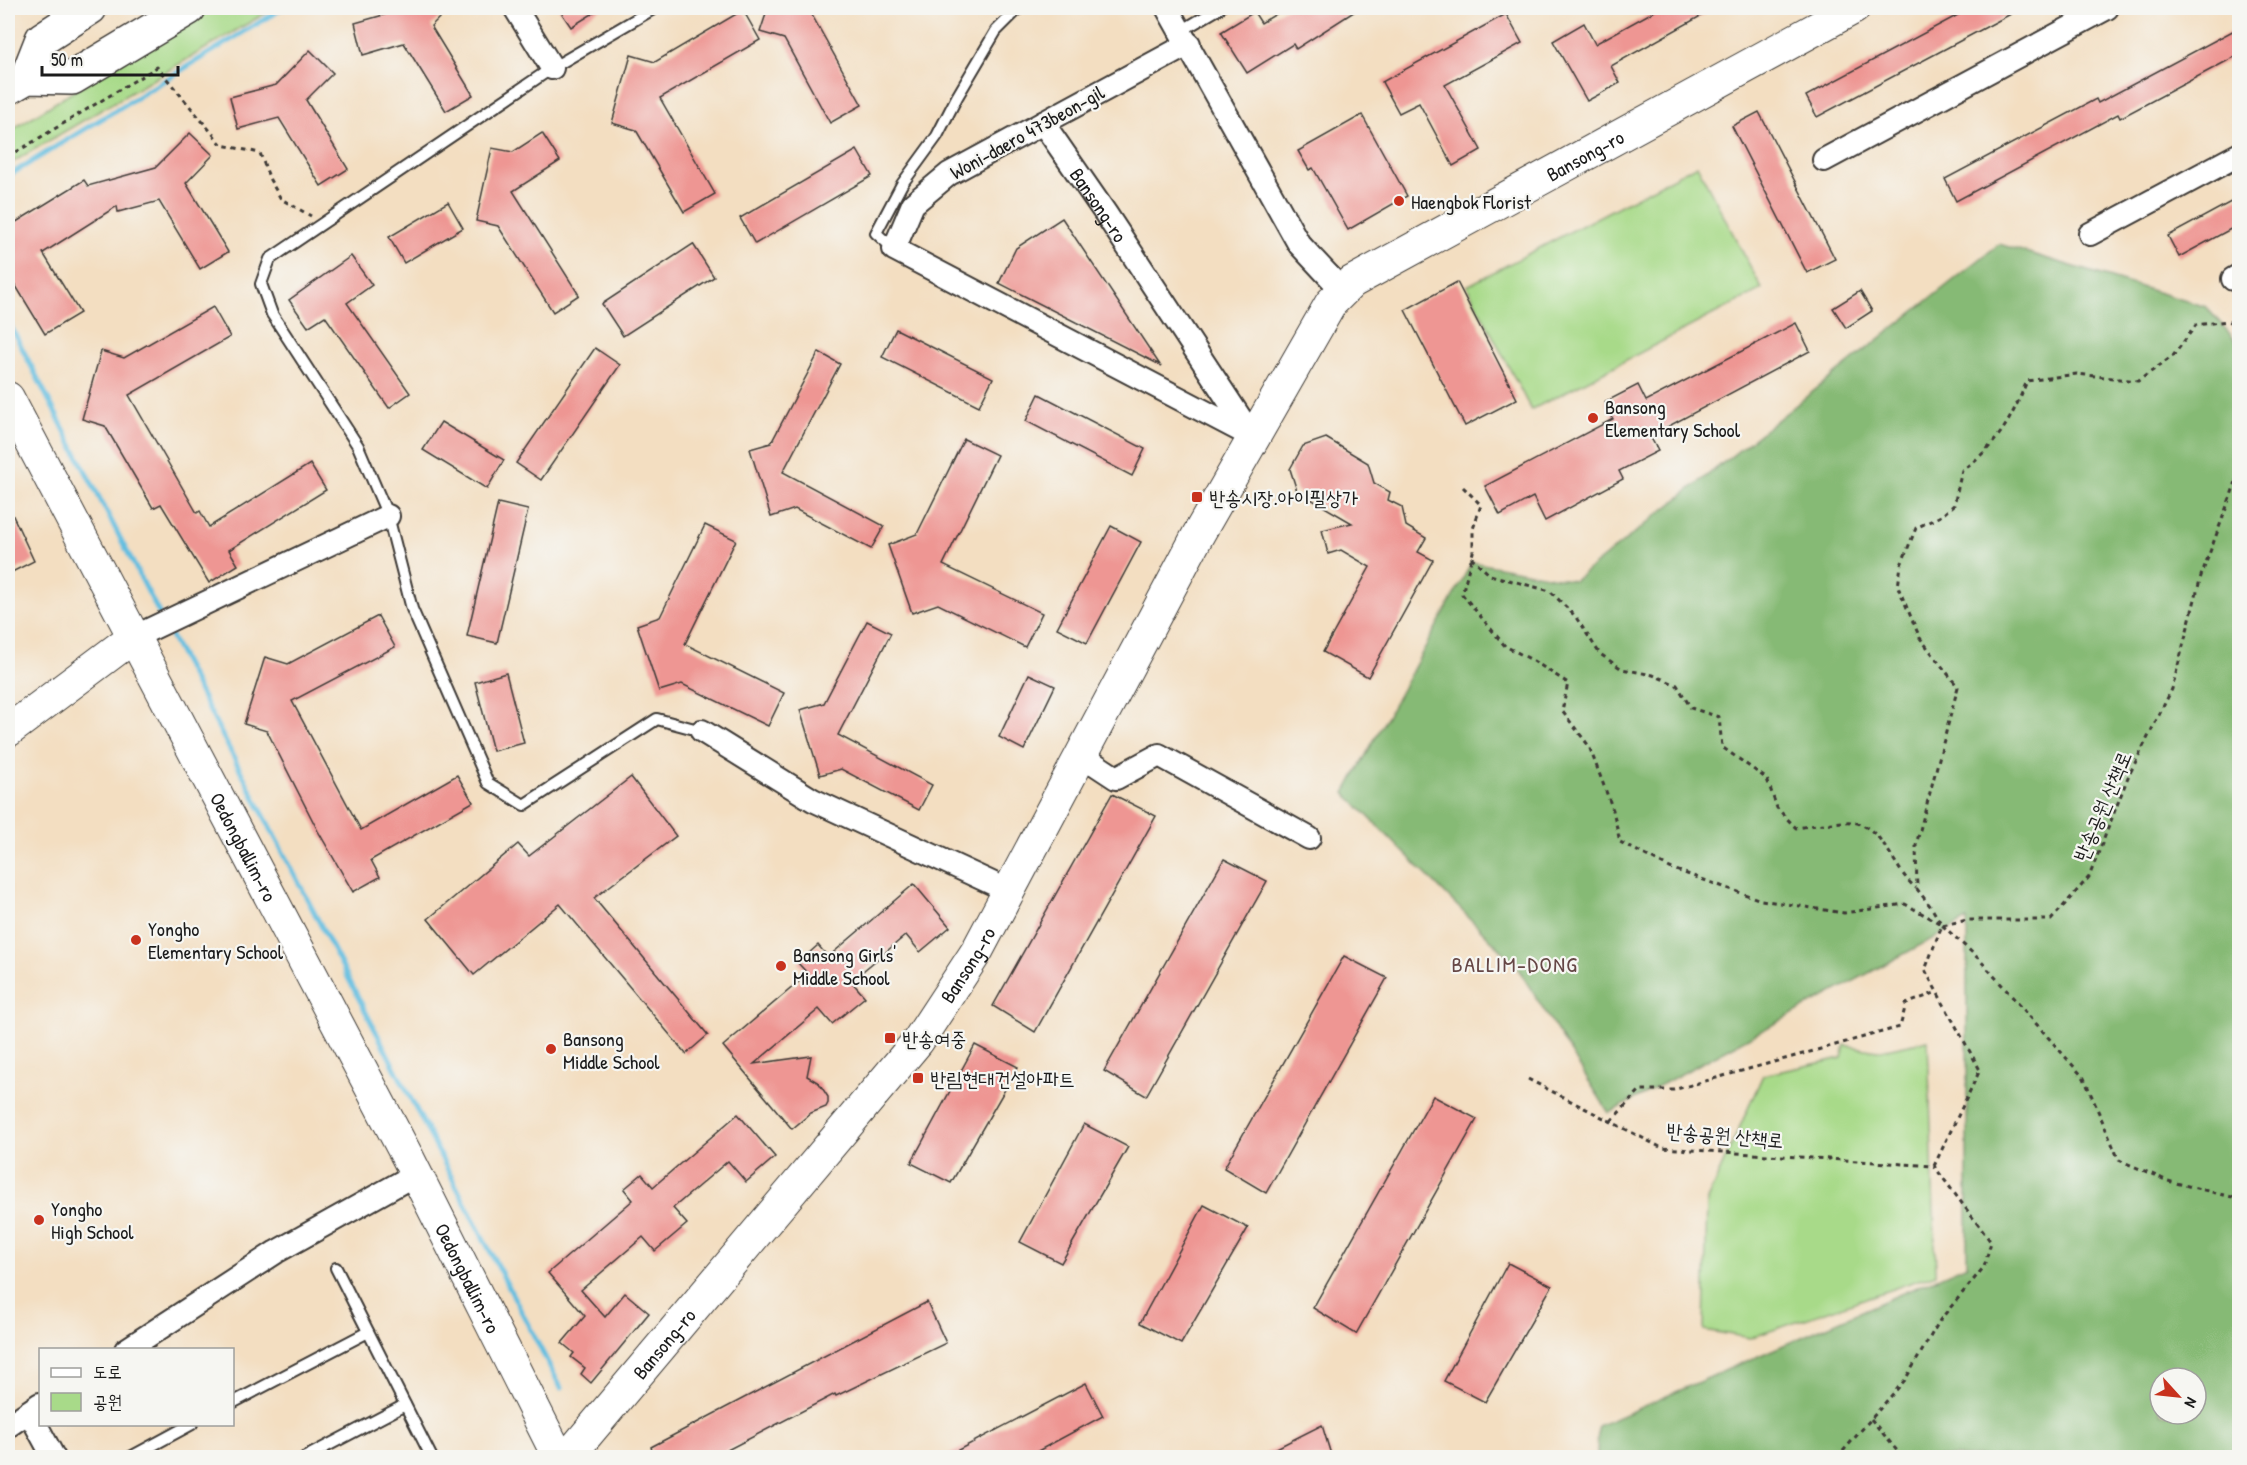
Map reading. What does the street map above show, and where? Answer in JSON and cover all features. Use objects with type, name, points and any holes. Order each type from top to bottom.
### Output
[{"type":"main road","points":[[17,82],[42,39],[90,8]]},
{"type":"main road","points":[[17,82],[72,78],[189,8]]},
{"type":"street","points":[[515,8],[552,68]]},
{"type":"street","points":[[1167,8],[1299,244],[1343,291]]},
{"type":"street","name":"Bansong-ro","points":[[567,1458],[918,1041],[977,951],[1198,535],[1331,303],[1352,282],[1854,8]]},
{"type":"street","points":[[1824,160],[2107,8]]},
{"type":"street","name":"Woni-daero 473beon-gil","points":[[894,249],[913,204],[949,174],[1043,123],[1185,37]]},
{"type":"street","name":"Bansong-ro","points":[[1043,123],[1253,437]]},
{"type":"street","points":[[2090,234],[2240,154]]},
{"type":"street","points":[[894,249],[1253,437]]},
{"type":"street","name":"Oedongballim-ro","points":[[8,398],[141,634],[559,1458]]},
{"type":"street","points":[[8,731],[141,634],[388,516]]},
{"type":"street","points":[[702,731],[813,800],[1009,891]]},
{"type":"street","points":[[1081,755],[1116,778],[1159,755],[1309,838]]},
{"type":"street","points":[[129,1348],[276,1252],[416,1174]]},
{"type":"street","points":[[8,1426],[35,1408]]},
{"type":"street","points":[[42,1426],[54,1458]]},
{"type":"lane","points":[[655,8],[552,68],[270,259],[261,285],[272,314],[358,446],[388,516],[412,609],[488,783],[524,805],[657,719],[702,731]]},
{"type":"lane","points":[[894,249],[876,233],[902,184],[937,136],[996,31],[1019,8]]},
{"type":"lane","points":[[1185,37],[1220,8]]},
{"type":"lane","points":[[336,1268],[432,1458]]},
{"type":"lane","points":[[234,1402],[368,1332]]},
{"type":"lane","points":[[304,1458],[405,1405]]},
{"type":"lane","points":[[129,1458],[190,1426]]},
{"type":"path","points":[[8,157],[157,67],[222,145],[260,153],[270,180],[281,199],[323,223]]},
{"type":"path","points":[[1917,889],[1916,845],[1958,687],[1920,639],[1898,587],[1901,565],[1916,528],[1941,516],[1954,505],[1962,470],[1981,457],[2012,418],[2027,381],[2076,374],[2138,381],[2173,356],[2196,325],[2228,321],[2240,328]]},
{"type":"path","name":"반송공원 산책로","points":[[1942,925],[1968,920],[2051,920],[2089,877],[2128,777],[2172,689],[2201,576],[2240,471]]},
{"type":"path","points":[[1463,487],[1481,505],[1473,529],[1471,557],[1462,594],[1505,646],[1568,683],[1562,711],[1589,746],[1613,810],[1620,842],[1670,868],[1761,900],[1844,913],[1905,904],[1942,925],[1979,959],[2084,1078],[2119,1160],[2168,1181],[2240,1199]]},
{"type":"path","points":[[1471,557],[1490,575],[1550,591],[1575,616],[1600,654],[1622,669],[1653,675],[1677,685],[1692,708],[1719,717],[1722,747],[1767,779],[1777,808],[1796,828],[1853,822],[1876,833],[1906,880],[1917,889],[1942,925]]},
{"type":"path","points":[[1837,1458],[1905,1380],[1940,1320],[1984,1267],[1990,1242],[1934,1166],[1980,1070],[1924,970],[1942,925]]},
{"type":"path","points":[[1611,1121],[1640,1090],[1673,1090],[1900,1028],[1906,1004],[1937,992]]},
{"type":"path","name":"반송공원 산책로","points":[[1528,1079],[1662,1148],[1934,1166]]},
{"type":"path","points":[[1871,1419],[1902,1458]]},
{"type":"green space","points":[[208,8],[274,8],[8,165],[8,132]]},
{"type":"green space","points":[[1697,165],[1762,289],[1531,410],[1467,286]]},
{"type":"green space","points":[[1999,244],[2206,307],[2239,344],[2239,1457],[1597,1457],[1598,1426],[1967,1265],[1967,920],[1609,1113],[1515,964],[1345,793],[1472,562],[1574,581]]},
{"type":"green space","points":[[1928,1040],[1936,1274],[1750,1338],[1704,1330],[1707,1200],[1763,1075],[1842,1058],[1845,1045],[1877,1051]]},
{"type":"building","points":[[404,8],[449,8],[431,26],[473,95],[446,111],[404,43],[363,55],[355,23]]},
{"type":"building","points":[[558,8],[602,8],[571,27]]},
{"type":"building","points":[[768,8],[808,8],[862,105],[830,123],[784,39],[760,32]]},
{"type":"building","points":[[1286,8],[1360,8],[1296,49],[1293,44],[1247,73],[1221,32],[1254,12],[1261,23]]},
{"type":"building","points":[[1660,8],[1715,8],[1611,66],[1620,83],[1587,101],[1553,41],[1584,23],[1595,44]]},
{"type":"building","points":[[1971,8],[2022,8],[1817,117],[1806,96]]},
{"type":"building","points":[[743,10],[760,40],[660,98],[715,194],[684,212],[636,130],[612,123],[631,55],[655,62]]},
{"type":"building","points":[[1506,14],[1522,43],[1445,85],[1481,150],[1453,166],[1419,103],[1399,113],[1382,82]]},
{"type":"building","points":[[2240,27],[2240,54],[2120,118],[2118,114],[1956,201],[1945,179],[2096,99],[2098,103]]},
{"type":"building","points":[[310,50],[333,73],[306,100],[348,169],[321,186],[279,118],[238,129],[230,97],[276,85]]},
{"type":"building","points":[[1759,112],[1835,259],[1807,273],[1732,126]]},
{"type":"building","points":[[1362,115],[1407,196],[1348,230],[1313,168],[1309,170],[1298,151]]},
{"type":"building","points":[[190,133],[213,155],[186,183],[228,252],[200,269],[159,201],[118,212],[117,206],[43,253],[80,313],[45,334],[8,273],[8,227],[84,180],[88,186],[156,167]]},
{"type":"building","points":[[542,133],[560,161],[513,191],[579,295],[553,312],[498,226],[476,221],[492,148],[513,152]]},
{"type":"building","points":[[857,150],[872,176],[755,244],[740,218]]},
{"type":"building","points":[[2240,197],[2240,224],[2179,257],[2168,236]]},
{"type":"building","points":[[448,202],[463,228],[404,263],[389,237]]},
{"type":"building","points":[[1062,218],[1160,365],[999,283],[1016,248]]},
{"type":"building","points":[[693,244],[714,277],[623,336],[602,304]]},
{"type":"building","points":[[351,256],[372,285],[347,303],[410,393],[389,408],[325,316],[308,327],[289,300]]},
{"type":"building","points":[[1457,282],[1517,399],[1465,426],[1405,310]]},
{"type":"building","points":[[1860,291],[1872,311],[1846,328],[1833,308]]},
{"type":"building","points":[[213,307],[230,337],[129,395],[197,513],[200,511],[209,527],[310,464],[326,490],[229,550],[238,565],[209,583],[161,504],[153,508],[105,426],[82,419],[101,351],[124,358]]},
{"type":"building","points":[[1796,323],[1810,351],[1650,436],[1658,451],[1619,471],[1623,479],[1545,521],[1533,497],[1500,515],[1485,486],[1613,419],[1605,402],[1638,385],[1646,401]]},
{"type":"building","points":[[896,329],[993,378],[979,406],[882,357]]},
{"type":"building","points":[[595,348],[620,365],[541,480],[516,463]]},
{"type":"building","points":[[819,352],[840,364],[783,472],[884,526],[871,549],[795,509],[771,517],[750,449],[771,443]]},
{"type":"building","points":[[1039,394],[1145,449],[1132,476],[1026,421]]},
{"type":"building","points":[[441,422],[504,460],[487,489],[423,450]]},
{"type":"building","points":[[1326,438],[1368,463],[1374,483],[1390,492],[1388,500],[1402,507],[1406,526],[1426,538],[1418,552],[1433,560],[1368,677],[1323,652],[1370,567],[1341,550],[1328,554],[1322,530],[1352,523],[1297,491],[1290,469],[1303,446]]},
{"type":"building","points":[[964,439],[997,455],[943,565],[1042,613],[1025,647],[938,604],[912,613],[888,545],[917,534]]},
{"type":"building","points":[[498,503],[528,510],[497,643],[467,636]]},
{"type":"building","points":[[8,505],[34,561],[8,574]]},
{"type":"building","points":[[705,525],[736,540],[685,644],[784,693],[768,726],[682,684],[659,691],[637,625],[660,617]]},
{"type":"building","points":[[1111,526],[1141,542],[1087,643],[1057,628]]},
{"type":"building","points":[[378,616],[395,647],[292,701],[361,830],[457,775],[473,802],[371,860],[380,877],[353,892],[318,831],[267,731],[244,724],[265,657],[288,664]]},
{"type":"building","points":[[867,621],[891,633],[838,735],[932,785],[919,810],[841,769],[820,775],[800,710],[824,703]]},
{"type":"building","points":[[506,673],[524,743],[493,751],[475,682]]},
{"type":"building","points":[[1029,674],[1055,686],[1024,750],[999,737]]},
{"type":"building","points":[[631,777],[676,836],[594,898],[708,1035],[686,1054],[560,904],[474,975],[428,919],[518,844],[529,856]]},
{"type":"building","points":[[1112,794],[1156,816],[1035,1032],[993,1006]]},
{"type":"building","points":[[1224,859],[1267,881],[1146,1096],[1104,1071]]},
{"type":"building","points":[[914,884],[950,927],[920,952],[906,935],[851,981],[865,997],[832,1024],[819,1009],[754,1064],[811,1056],[807,1076],[819,1083],[828,1097],[828,1103],[826,1107],[811,1113],[792,1129],[723,1046],[808,974],[798,963],[818,945],[828,957]]},
{"type":"building","points":[[1344,956],[1387,978],[1266,1193],[1224,1168]]},
{"type":"building","points":[[975,1045],[1018,1067],[951,1183],[911,1163]]},
{"type":"building","points":[[1433,1096],[1477,1119],[1356,1334],[1313,1308]]},
{"type":"building","points":[[738,1114],[775,1157],[746,1182],[728,1161],[673,1208],[687,1224],[655,1251],[643,1237],[581,1290],[605,1317],[625,1293],[649,1313],[591,1383],[581,1374],[585,1368],[571,1357],[574,1353],[562,1343],[585,1316],[548,1273],[633,1200],[624,1189],[642,1174],[653,1187]]},
{"type":"building","points":[[1084,1124],[1128,1147],[1061,1263],[1020,1242]]},
{"type":"building","points":[[1204,1205],[1248,1228],[1181,1344],[1140,1323]]},
{"type":"building","points":[[1508,1263],[1552,1286],[1485,1402],[1444,1381]]},
{"type":"building","points":[[927,1302],[946,1343],[836,1396],[835,1394],[712,1458],[654,1458],[651,1447]]},
{"type":"building","points":[[1086,1383],[1103,1416],[1025,1458],[943,1458]]},
{"type":"building","points":[[1322,1425],[1332,1458],[1257,1458]]},
{"type":"waterway","points":[[8,176],[283,8]]},
{"type":"waterway","points":[[8,321],[162,619]]},
{"type":"waterway","points":[[166,627],[561,1388]]},
{"type":"place","name":"Haengbok Florist","points":[[1399,201]]},
{"type":"place","name":"Bansong Elementary School","points":[[1593,418]]},
{"type":"place","name":"반송시장.아이필상가","points":[[1197,497]]},
{"type":"place","name":"Yongho Elementary School","points":[[136,940]]},
{"type":"place","name":"Bansong Girls' Middle School","points":[[781,966]]},
{"type":"place","name":"반송여중","points":[[890,1038]]},
{"type":"place","name":"Bansong Middle School","points":[[551,1049]]},
{"type":"place","name":"반림현대건설아파트","points":[[918,1078]]},
{"type":"place","name":"Yongho High School","points":[[39,1220]]},
{"type":"district","name":"BALLIM-DONG","points":[[1515,964]]}]
